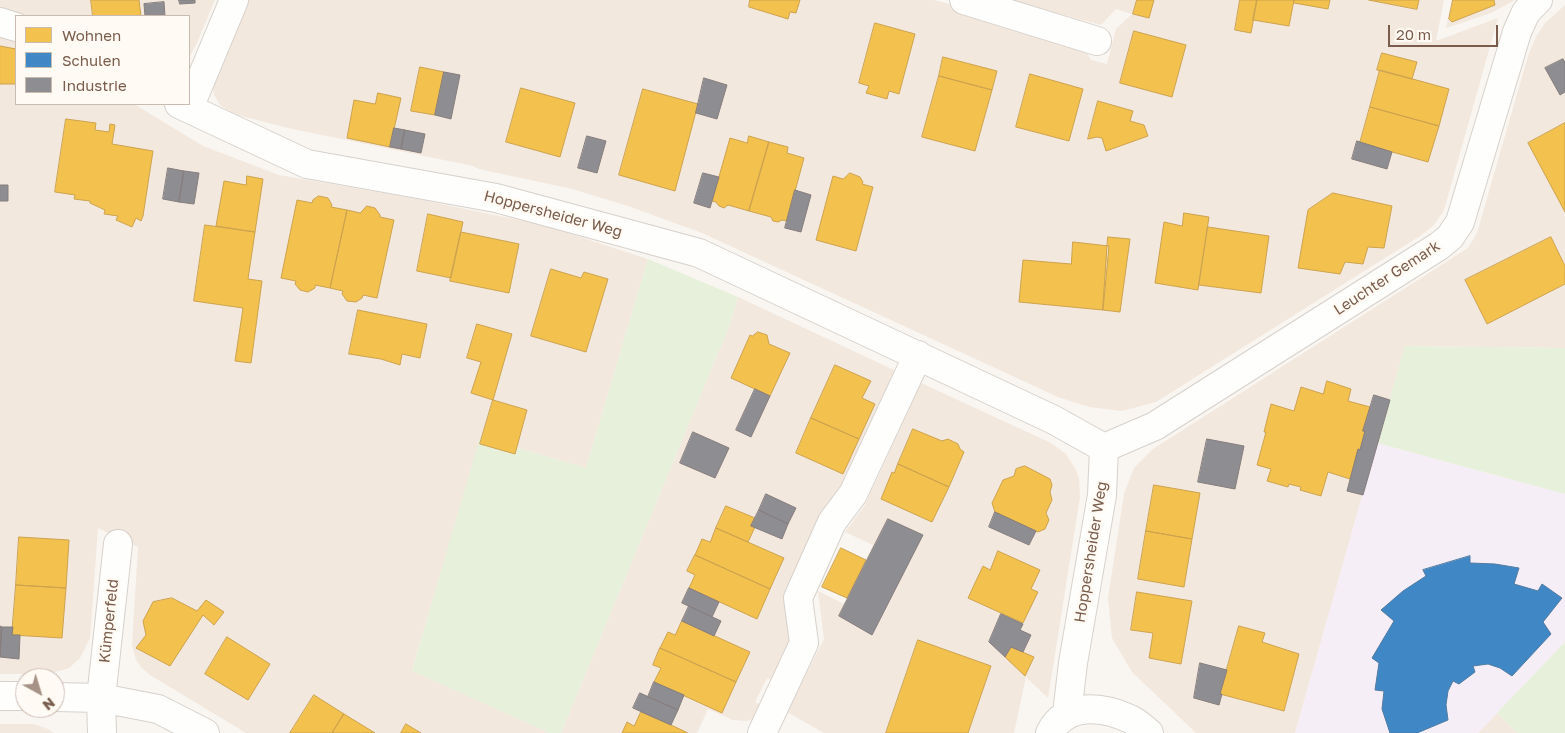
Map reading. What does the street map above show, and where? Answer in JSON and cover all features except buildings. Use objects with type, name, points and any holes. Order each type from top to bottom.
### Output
[{"type":"street","points":[[190,93],[234,0]]},
{"type":"street","points":[[964,0],[1097,41]]},
{"type":"street","name":"Leuchter Gemark","points":[[1104,448],[1155,426],[1439,246],[1450,237],[1460,222],[1516,32],[1526,12],[1538,0]]},
{"type":"street","points":[[0,22],[15,27]]},
{"type":"street","name":"Hoppersheider Weg","points":[[184,106],[307,164],[496,198],[699,253],[1054,420],[1104,448],[1102,495],[1073,663],[1059,724]]},
{"type":"street","points":[[762,733],[804,643],[798,598],[832,522],[853,494],[918,355]]},
{"type":"street","name":"Kümperfeld","points":[[102,733],[101,698],[118,544]]},
{"type":"street","points":[[0,696],[15,696]]},
{"type":"street","points":[[65,697],[101,698],[158,709],[205,733]]},
{"type":"street","name":"Hoppersheider Weg","points":[[1059,724],[1086,709],[1105,710],[1132,720],[1149,733]]},
{"type":"shaded area","points":[[0,0],[215,0],[190,56],[190,15],[15,16],[0,11]]},
{"type":"shaded area","points":[[244,0],[934,0],[1079,39],[1091,60],[1107,64],[1116,29],[1132,14],[1116,9],[1101,25],[1008,0],[1444,0],[1436,41],[1498,18],[1446,203],[1443,212],[1433,226],[1156,402],[1122,411],[1089,407],[1058,397],[702,233],[628,206],[572,189],[479,169],[473,166],[288,128],[234,114],[220,105],[214,95],[212,84]]},
{"type":"shaded area","points":[[1452,0],[1515,0],[1491,13],[1446,28]]},
{"type":"shaded area","points":[[1565,5],[1565,348],[1405,346],[1295,733],[1196,733],[1132,672],[1112,638],[1108,598],[1124,494],[1134,468],[1153,449],[1468,248],[1477,233],[1528,56],[1536,37],[1545,23]]},
{"type":"shaded area","points":[[0,32],[15,39],[15,105],[136,105],[203,146],[279,175],[417,199],[543,225],[648,259],[586,468],[481,437],[412,670],[550,733],[246,733],[150,675],[141,667],[136,660],[132,645],[138,547],[98,528],[90,638],[80,658],[65,669],[15,668],[15,674],[0,674]]},
{"type":"shaded area","points":[[738,297],[896,371],[841,492],[819,520],[784,595],[792,653],[777,682],[767,678],[755,702],[765,707],[759,716],[747,721],[733,720],[708,709],[697,733],[561,733],[730,324]]},
{"type":"shaded area","points":[[921,383],[1051,443],[1066,454],[1076,470],[1079,479],[1080,497],[1048,698],[1026,677],[1014,733],[824,733],[787,712],[824,639],[818,591],[844,604],[873,545],[845,532],[865,505]]},
{"type":"shaded area","points":[[1377,443],[1565,494],[1565,642],[1478,733],[1295,733]]},
{"type":"shaded area","points":[[1497,713],[1517,733],[1478,733]]},
{"type":"shaded area","points":[[0,724],[33,724],[54,733],[0,733]]},
{"type":"green space","points":[[648,259],[738,297],[730,324],[561,733],[550,733],[412,671],[480,437],[586,468]]},
{"type":"green space","points":[[1405,346],[1565,348],[1565,494],[1377,443]]},
{"type":"green space","points":[[1565,642],[1565,733],[1517,733],[1497,713]]}]
